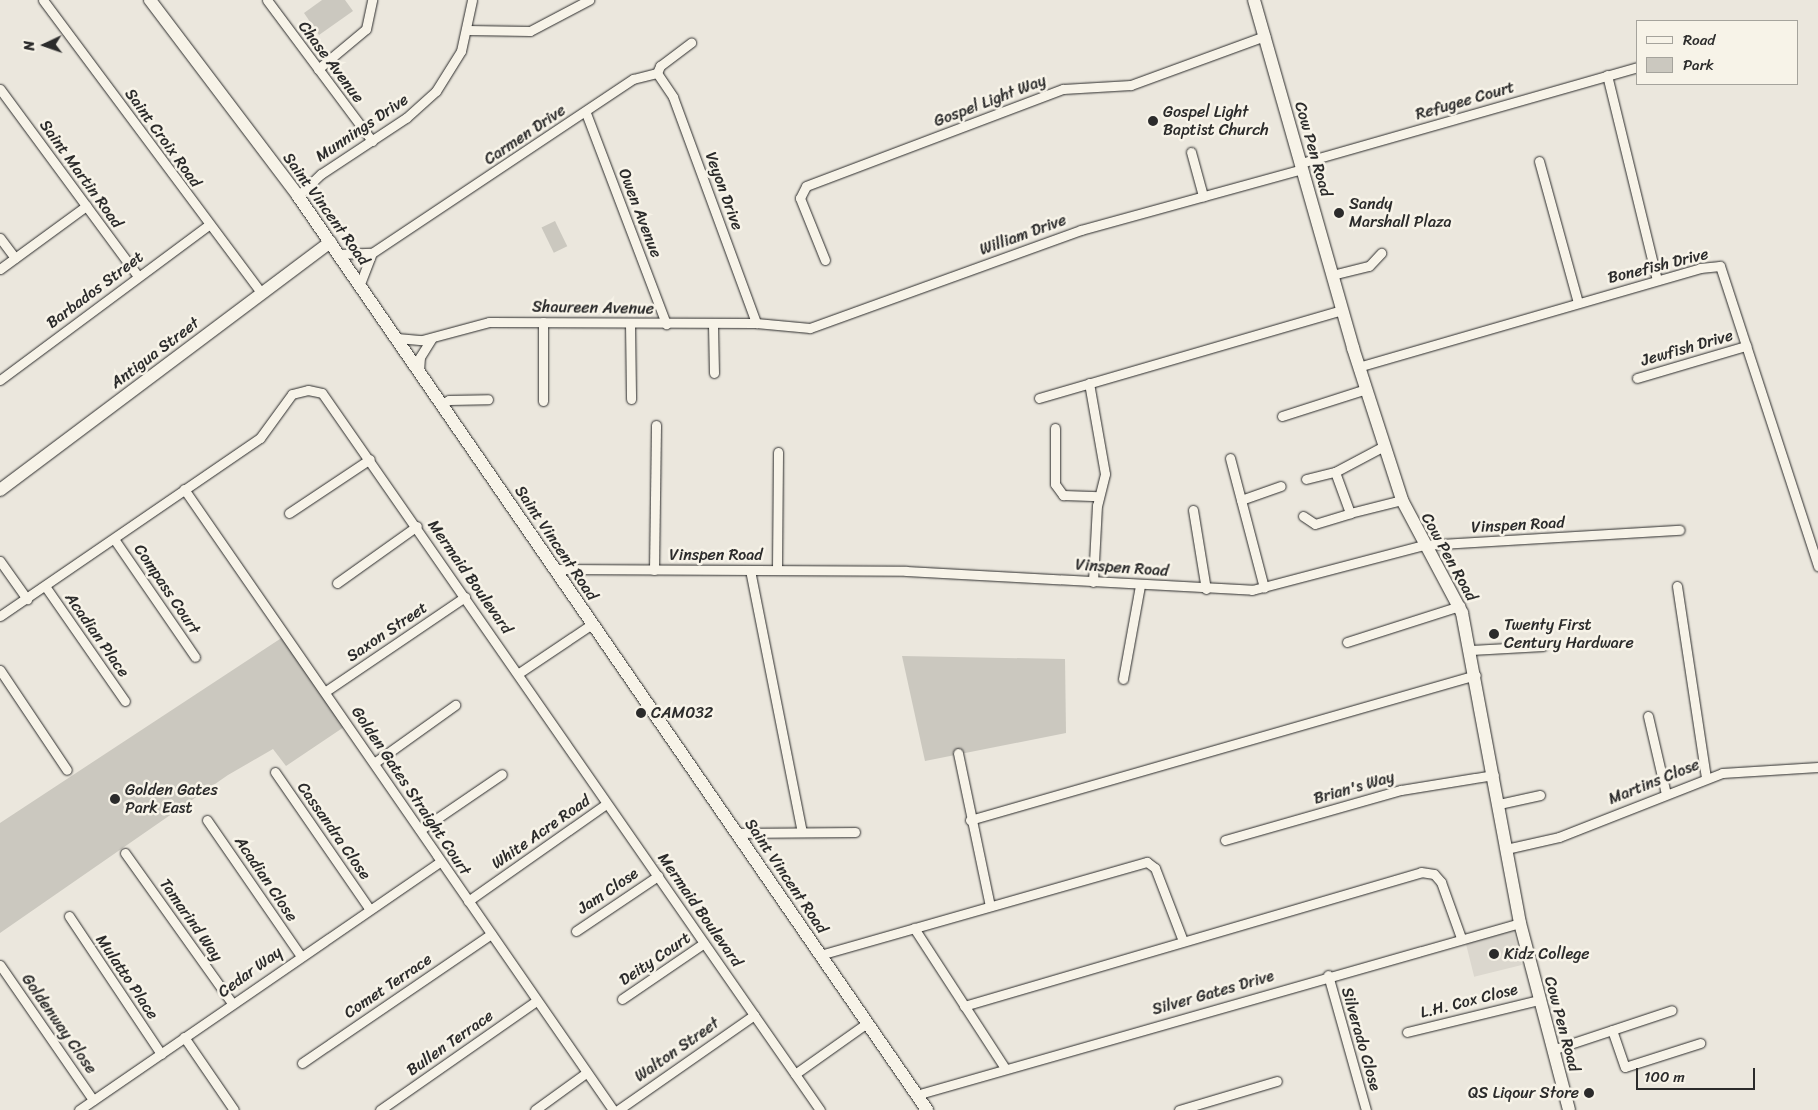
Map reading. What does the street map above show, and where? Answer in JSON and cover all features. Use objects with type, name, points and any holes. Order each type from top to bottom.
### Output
[{"type":"street","name":"Saint Vincent Road","points":[[150,0],[298,196],[339,254],[927,1110]]},
{"type":"street","name":"Chase Avenue","points":[[267,0],[372,141]]},
{"type":"street","points":[[318,69],[366,29],[372,0]]},
{"type":"street","name":"Munnings Drive","points":[[298,196],[327,169],[372,141],[436,91],[454,66],[467,30],[472,0]]},
{"type":"street","points":[[467,30],[530,31],[589,0]]},
{"type":"street","name":"Cow Pen Road","points":[[1254,0],[1358,367],[1402,500],[1424,545],[1460,606],[1476,675],[1520,923],[1538,1000],[1569,1110]]},
{"type":"street","name":"Saint Croix Road","points":[[47,2],[209,226],[261,294]]},
{"type":"street","name":"Gospel Light Way","points":[[825,260],[800,198],[806,186],[1048,94],[1078,86],[1144,82],[1265,36]]},
{"type":"street","points":[[657,73],[660,66],[691,43]]},
{"type":"street","name":"Refugee Court","points":[[1302,166],[1636,67]]},
{"type":"street","name":"Carmen Drive","points":[[372,253],[586,113],[633,79],[657,73]]},
{"type":"street","name":"Veyon Drive","points":[[657,73],[673,97],[756,322]]},
{"type":"street","points":[[1607,76],[1657,280]]},
{"type":"street","name":"Saint Martin Road","points":[[0,89],[138,276]]},
{"type":"street","name":"Owen Avenue","points":[[586,113],[666,324]]},
{"type":"street","points":[[1191,152],[1203,196]]},
{"type":"street","points":[[1539,161],[1578,303]]},
{"type":"street","name":"William Drive","points":[[756,322],[791,329],[818,326],[1082,230],[1302,166]]},
{"type":"street","points":[[0,270],[86,206]]},
{"type":"street","name":"Barbados Street","points":[[0,380],[138,276],[209,226]]},
{"type":"street","points":[[0,238],[15,258]]},
{"type":"street","name":"Antigua Street","points":[[0,490],[330,242]]},
{"type":"street","points":[[339,254],[372,253],[360,284]]},
{"type":"street","points":[[1332,275],[1369,266],[1381,253]]},
{"type":"street","name":"Bonefish Drive","points":[[1358,367],[1657,280],[1720,266],[1818,566]]},
{"type":"street","points":[[1039,398],[1342,310]]},
{"type":"street","points":[[543,322],[543,400]]},
{"type":"street","name":"Shaureen Avenue","points":[[397,338],[432,338],[475,324],[543,322],[714,325],[756,322]]},
{"type":"street","points":[[630,323],[631,399]]},
{"type":"street","points":[[714,325],[714,374]]},
{"type":"street","points":[[419,370],[420,357],[432,338]]},
{"type":"street","name":"Jewfish Drive","points":[[1637,378],[1746,346]]},
{"type":"street","points":[[1088,383],[1104,460],[1099,496],[1093,582]]},
{"type":"street","points":[[1282,416],[1366,389]]},
{"type":"street","name":"Mermaid Boulevard","points":[[0,616],[266,433],[285,400],[304,390],[318,391],[329,399],[519,673],[606,804],[820,1110]]},
{"type":"street","points":[[442,404],[449,400],[488,399]]},
{"type":"street","points":[[654,570],[656,426]]},
{"type":"street","points":[[1055,428],[1055,484],[1063,495],[1099,496]]},
{"type":"street","points":[[1306,479],[1335,472],[1384,446]]},
{"type":"street","points":[[776,570],[778,452]]},
{"type":"street","points":[[1230,458],[1264,588]]},
{"type":"street","points":[[289,512],[370,459]]},
{"type":"street","points":[[1335,472],[1350,513]]},
{"type":"street","points":[[1241,500],[1281,486]]},
{"type":"street","name":"Golden Gates Straight Court","points":[[184,489],[326,691],[440,862],[613,1110]]},
{"type":"street","points":[[1303,516],[1315,524],[1402,500]]},
{"type":"street","points":[[1193,510],[1206,589]]},
{"type":"street","points":[[337,582],[417,526]]},
{"type":"street","name":"Vinspen Road","points":[[555,569],[776,570],[980,574],[1206,589],[1264,588],[1424,545],[1680,530]]},
{"type":"street","name":"Compass Court","points":[[114,539],[194,657]]},
{"type":"street","points":[[0,561],[26,599]]},
{"type":"street","points":[[750,570],[802,832]]},
{"type":"street","points":[[1123,678],[1140,585]]},
{"type":"street","name":"Acadian Place","points":[[45,586],[125,701]]},
{"type":"street","points":[[1677,586],[1706,777]]},
{"type":"street","name":"Saxon Street","points":[[326,691],[465,597]]},
{"type":"street","points":[[1347,642],[1460,606]]},
{"type":"street","points":[[519,673],[592,624]]},
{"type":"street","points":[[1471,650],[1543,646]]},
{"type":"street","points":[[0,670],[67,770]]},
{"type":"street","points":[[970,820],[1476,675]]},
{"type":"street","points":[[374,763],[455,706]]},
{"type":"street","points":[[1648,716],[1666,794]]},
{"type":"street","points":[[958,753],[970,820],[990,906]]},
{"type":"street","name":"Martins Close","points":[[1506,849],[1559,837],[1706,777],[1746,769],[1818,767]]},
{"type":"street","name":"Cassandra Close","points":[[274,772],[368,907]]},
{"type":"street","points":[[420,830],[502,774]]},
{"type":"street","name":"Brian's Way","points":[[1225,840],[1401,790],[1494,774]]},
{"type":"street","points":[[1499,804],[1540,795]]},
{"type":"street","name":"White Acre Road","points":[[468,901],[606,804]]},
{"type":"street","name":"Acadian Close","points":[[208,820],[300,955]]},
{"type":"street","points":[[737,833],[855,832]]},
{"type":"street","name":"Tamarind Way","points":[[125,853],[232,1003]]},
{"type":"street","name":"Cedar Way","points":[[79,1110],[368,907],[440,862]]},
{"type":"street","points":[[820,955],[1149,862],[1182,941]]},
{"type":"street","points":[[964,1006],[1182,941],[1426,872],[1441,882],[1461,938]]},
{"type":"street","name":"Jam Close","points":[[576,931],[658,876]]},
{"type":"street","name":"Mulatto Place","points":[[69,916],[160,1054]]},
{"type":"street","name":"Silver Gates Drive","points":[[916,1095],[1328,975],[1520,923]]},
{"type":"street","points":[[914,928],[1005,1068]]},
{"type":"street","name":"Comet Terrace","points":[[302,1063],[491,934]]},
{"type":"street","name":"Deity Court","points":[[622,999],[704,943]]},
{"type":"street","name":"Goldenway Close","points":[[0,965],[93,1100]]},
{"type":"street","name":"Silverado Close","points":[[1328,975],[1366,1110]]},
{"type":"street","name":"L.H. Cox Close","points":[[1407,1032],[1538,1000]]},
{"type":"street","name":"Bullen Terrace","points":[[380,1110],[536,1001]]},
{"type":"street","points":[[1552,1050],[1672,1010]]},
{"type":"street","name":"Walton Street","points":[[618,1110],[754,1015]]},
{"type":"street","points":[[795,1074],[867,1023]]},
{"type":"street","points":[[1612,1030],[1625,1067],[1700,1043]]},
{"type":"street","points":[[184,1037],[234,1110]]},
{"type":"street","points":[[535,1110],[586,1073]]},
{"type":"street","points":[[1179,1110],[1277,1081]]},
{"type":"shaded area","name":"Kidz College","points":[[1513,930],[1522,965],[1474,977],[1465,942]]},
{"type":"green space","points":[[322,0],[345,0],[353,11],[319,35],[304,13]]},
{"type":"green space","points":[[555,221],[567,246],[554,253],[542,228]]},
{"type":"green space","name":"Golden Gates Park East","points":[[283,637],[344,727],[286,766],[273,749],[228,775],[0,933],[0,823]]},
{"type":"green space","points":[[902,656],[1065,659],[1066,733],[925,761]]},
{"type":"place","name":"Gospel Light Baptist Church","points":[[1153,121]]},
{"type":"place","name":"Sandy Marshall Plaza","points":[[1339,213]]},
{"type":"place","name":"Twenty First Century Hardware","points":[[1494,634]]},
{"type":"place","name":"CAM032","points":[[641,713]]},
{"type":"place","name":"Golden Gates Park East","points":[[115,799]]},
{"type":"place","name":"Kidz College","points":[[1494,954]]},
{"type":"place","name":"QS Liqour Store","points":[[1589,1093]]}]
